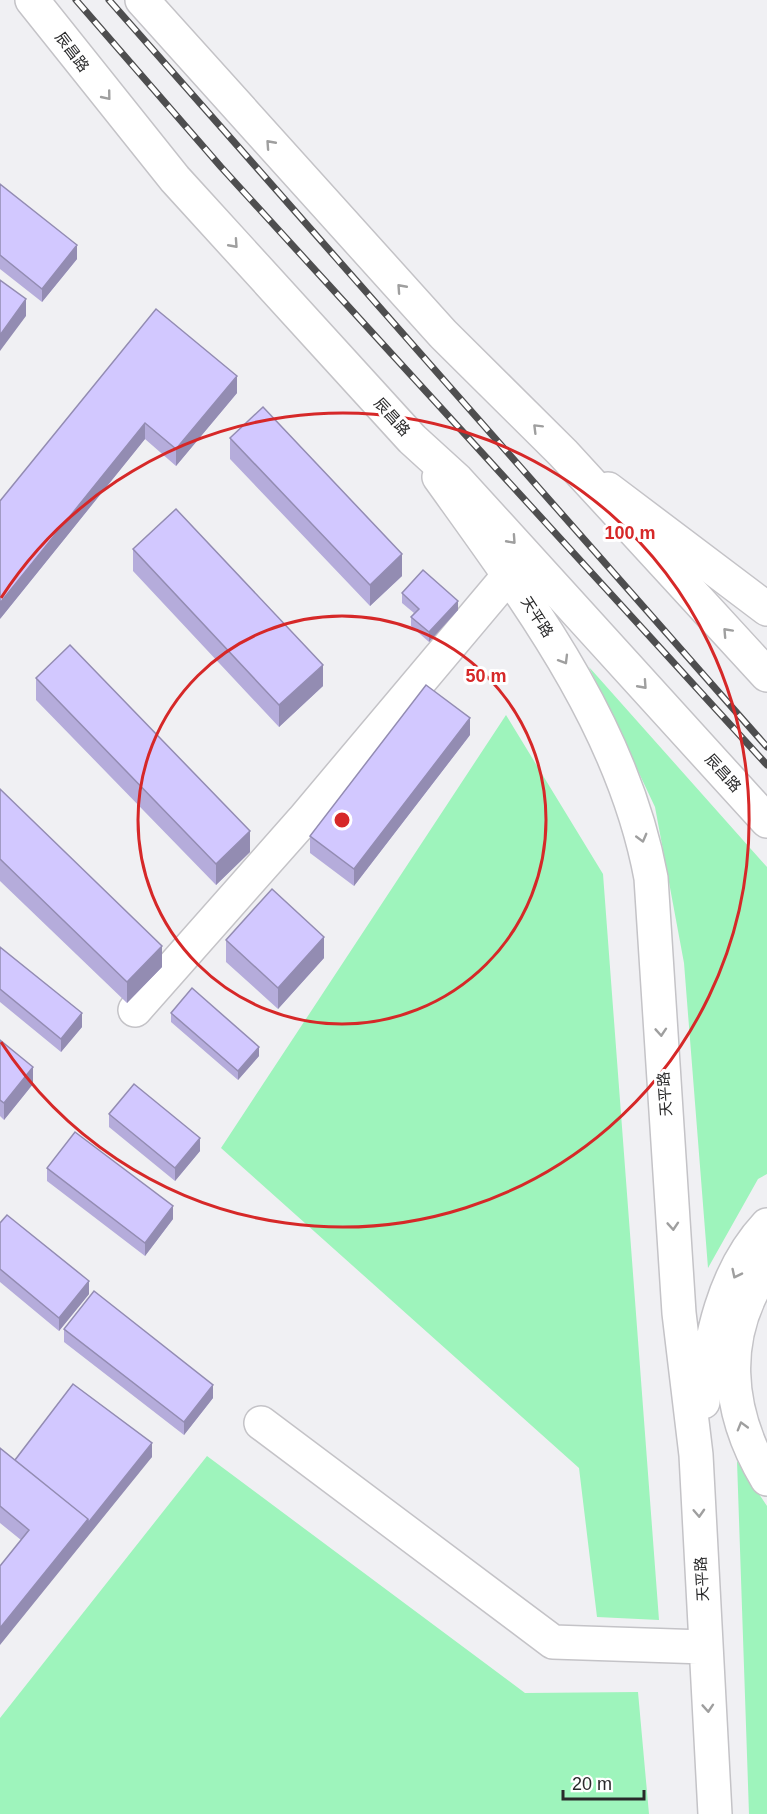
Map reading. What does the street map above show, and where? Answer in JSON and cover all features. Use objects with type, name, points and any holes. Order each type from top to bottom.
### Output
[{"type":"main road","name":"辰昌路","points":[[32,0],[175,179],[412,439],[457,480],[767,821]]},
{"type":"main road","points":[[142,0],[443,334],[563,453],[767,675]]},
{"type":"main road","name":"天平路","points":[[412,439],[509,575],[570,670],[597,721],[630,798],[644,839],[651,890],[679,1313],[696,1455],[715,1814]]},
{"type":"main road","points":[[563,453],[767,609]]},
{"type":"main road","points":[[656,526],[767,585]]},
{"type":"main road","points":[[135,1010],[303,820],[509,575]]},
{"type":"main road","points":[[696,1455],[710,1346],[717,1320],[743,1260],[767,1225]]},
{"type":"main road","points":[[767,1267],[745,1304],[734,1346],[734,1377],[735,1402],[744,1433],[751,1452],[767,1479]]},
{"type":"main road","points":[[261,1423],[553,1642],[705,1647]]},
{"type":"green space","points":[[589,667],[767,867],[767,1174],[758,1179],[708,1268],[684,963],[655,807]]},
{"type":"green space","points":[[506,715],[603,874],[659,1620],[597,1617],[579,1468],[221,1148]]},
{"type":"green space","points":[[207,1456],[525,1693],[638,1692],[649,1814],[0,1814],[0,1718]]},
{"type":"green space","points":[[737,1461],[767,1506],[767,1814],[749,1814]]},
{"type":"building","points":[[0,184],[77,245],[42,289],[0,255]]},
{"type":"building","points":[[0,280],[26,299],[0,335]]},
{"type":"building","points":[[156,309],[237,376],[176,449],[145,423],[0,603],[0,501]]},
{"type":"building","points":[[263,407],[402,554],[370,585],[230,438]]},
{"type":"building","points":[[176,509],[323,665],[279,705],[133,549]]},
{"type":"building","points":[[423,570],[458,601],[429,632],[411,617],[419,609],[402,593]]},
{"type":"building","points":[[70,645],[250,831],[216,864],[36,678]]},
{"type":"building","points":[[426,685],[470,718],[354,869],[310,836]]},
{"type":"building","points":[[0,789],[162,946],[127,982],[0,859]]},
{"type":"building","points":[[272,889],[324,937],[278,988],[226,940]]},
{"type":"building","points":[[0,947],[82,1013],[61,1039],[0,989]]},
{"type":"building","points":[[192,988],[259,1047],[238,1071],[171,1013]]},
{"type":"building","points":[[0,1040],[33,1067],[4,1103],[0,1100]]},
{"type":"building","points":[[134,1084],[200,1138],[175,1168],[109,1114]]},
{"type":"building","points":[[75,1132],[173,1206],[145,1243],[47,1168]]},
{"type":"building","points":[[7,1215],[89,1281],[59,1318],[0,1269],[0,1223]]},
{"type":"building","points":[[94,1291],[213,1385],[184,1422],[64,1329]]},
{"type":"building","points":[[73,1384],[152,1443],[88,1523],[88,1519],[15,1460]]},
{"type":"building","points":[[0,1448],[88,1519],[0,1628],[0,1566],[29,1530],[0,1506]]},
{"type":"railway","points":[[76,0],[221,167],[767,765]]},
{"type":"railway","points":[[109,0],[767,747]]}]
